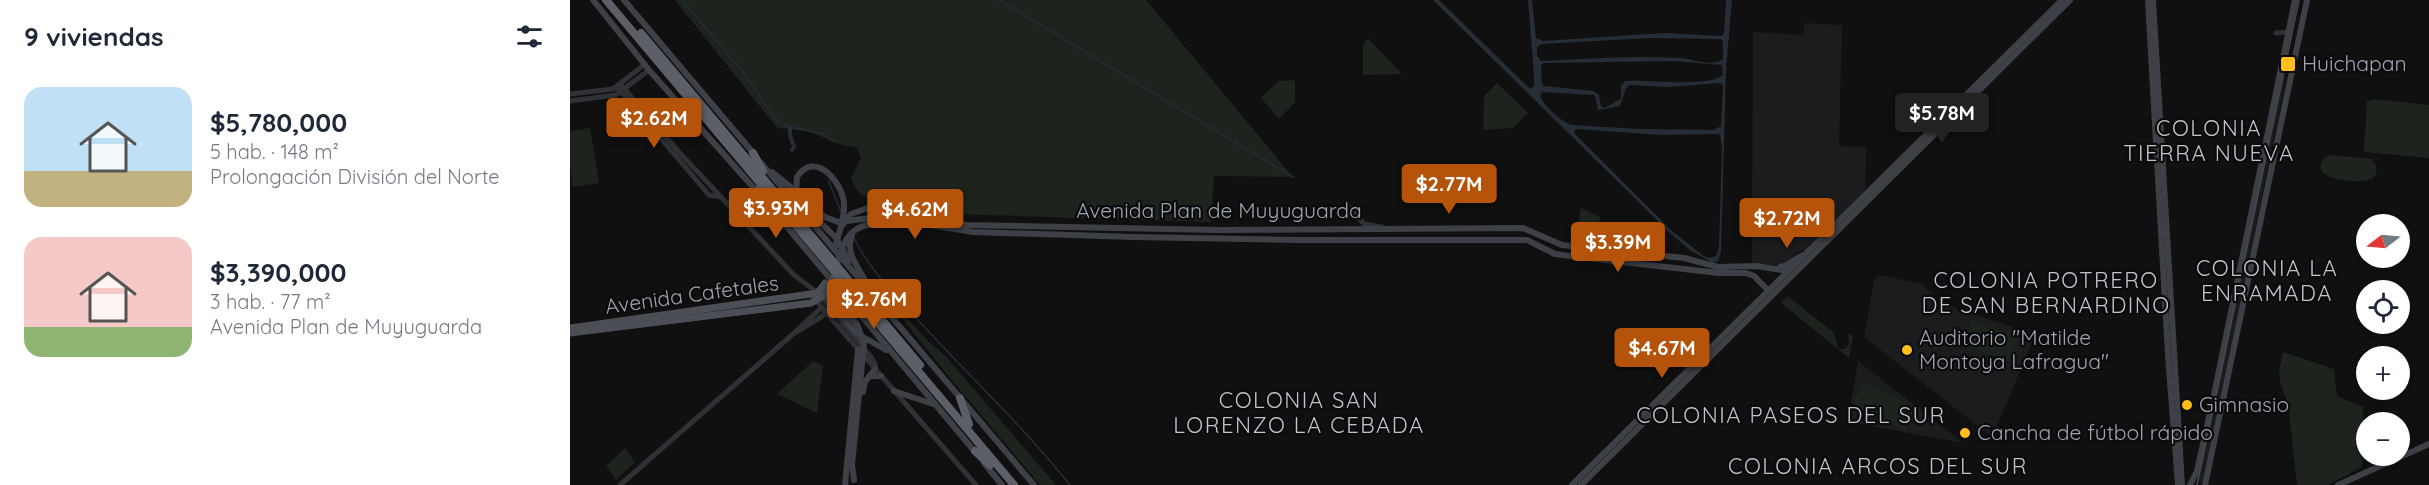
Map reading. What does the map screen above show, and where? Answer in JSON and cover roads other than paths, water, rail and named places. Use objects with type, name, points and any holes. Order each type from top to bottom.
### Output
[{"type":"highway","points":[[606,0],[1014,485]]},
{"type":"highway","points":[[613,0],[1021,485]]},
{"type":"highway","points":[[753,153],[783,202]]},
{"type":"highway","points":[[749,171],[769,206]]},
{"type":"highway","points":[[960,398],[969,424]]},
{"type":"highway","points":[[975,451],[1008,485]]},
{"type":"main road","points":[[593,0],[647,67],[769,206],[1002,485]]},
{"type":"main road","points":[[624,0],[1034,485]]},
{"type":"main road","points":[[1572,485],[1771,293],[1798,271],[1840,225],[2062,0]]},
{"type":"main road","points":[[1581,485],[1771,293],[1804,255],[1840,225],[2068,0]]},
{"type":"main road","points":[[2148,0],[2180,485]]},
{"type":"main road","points":[[2153,0],[2181,466],[2180,485]]},
{"type":"main road","points":[[2190,485],[2197,471],[2295,0]]},
{"type":"main road","points":[[2205,485],[2307,0]]},
{"type":"main road","points":[[680,313],[811,297],[821,291],[825,283],[841,227],[844,211],[841,189],[828,172],[814,167],[802,171],[795,185],[798,195],[814,216],[836,238],[850,267]]},
{"type":"main road","points":[[768,170],[787,183],[813,209],[825,217],[842,222],[871,218],[927,219]]},
{"type":"main road","points":[[841,227],[851,214],[868,208],[902,208],[927,219],[966,228]]},
{"type":"main road","points":[[570,334],[811,303],[827,294],[845,240],[860,227],[930,225],[966,228]]},
{"type":"main road","points":[[871,292],[849,248],[851,238],[856,231],[870,227],[966,228]]},
{"type":"main road","name":"Avenida Plan de Muyuguarda","points":[[966,228],[1219,230],[1384,227],[1523,228],[1562,245],[1684,258],[1718,267],[1739,266],[1788,271]]},
{"type":"main road","name":"Avenida Plan de Muyuguarda","points":[[966,228],[1294,240],[1527,240],[1555,254],[1719,273],[1746,273],[1754,276],[1771,293]]},
{"type":"main road","points":[[1773,268],[1786,266],[1796,257],[1804,255]]},
{"type":"main road","points":[[815,294],[823,287],[822,271]]},
{"type":"main road","points":[[835,274],[834,297],[857,324],[863,337],[864,348],[852,465],[854,483]]},
{"type":"main road","points":[[825,283],[829,301],[858,335],[886,350],[895,358]]},
{"type":"main road","name":"Avenida Cafetales","points":[[570,328],[815,294]]},
{"type":"main road","points":[[801,306],[804,302],[802,297]]},
{"type":"main road","name":"Avenida Cafetales","points":[[570,334],[822,304]]},
{"type":"main road","points":[[655,316],[660,319],[656,325]]},
{"type":"main road","points":[[845,485],[858,350]]},
{"type":"main road","points":[[867,379],[875,369]]},
{"type":"main road","points":[[854,483],[867,379],[865,370],[856,371]]},
{"type":"main road","points":[[855,380],[861,376],[867,379],[881,376]]},
{"type":"main road","points":[[894,391],[933,404]]},
{"type":"main road","points":[[2338,485],[2429,444]]},
{"type":"main road","points":[[2181,466],[2197,471]]},
{"type":"street","points":[[2276,33],[2288,32]]},
{"type":"street","points":[[2284,57],[2294,63]]},
{"type":"street","points":[[570,101],[621,89],[647,67]]},
{"type":"street","points":[[621,89],[709,195],[721,198]]},
{"type":"street","points":[[570,94],[607,93]]},
{"type":"street","points":[[676,153],[815,294],[871,357],[875,362],[875,369]]},
{"type":"street","points":[[1349,207],[1364,224],[1384,227]]},
{"type":"street","points":[[1788,271],[1798,271]]},
{"type":"street","points":[[793,334],[822,304]]},
{"type":"street","points":[[620,485],[793,334],[828,311]]},
{"type":"street","points":[[828,311],[836,325],[976,485]]},
{"type":"street","points":[[815,321],[826,321],[836,325]]},
{"type":"waterway","points":[[682,0],[747,77],[775,119],[782,125],[823,134],[834,142]]},
{"type":"waterway","points":[[999,0],[1293,177]]},
{"type":"waterway","points":[[790,127],[794,147],[792,150]]},
{"type":"waterway","points":[[831,178],[829,182],[841,212]]},
{"type":"waterway","points":[[854,238],[867,260],[892,291],[1015,422],[1070,485]]},
{"type":"tram line","points":[[2197,485],[2299,0]]},
{"type":"place","name":"Huichapan","points":[[2288,64]]},
{"type":"place","name":"Auditorio \"Matilde Montoya Lafragua\"","points":[[1907,350]]},
{"type":"place","name":"Gimnasio","points":[[2187,405]]},
{"type":"place","name":"Cancha de fútbol rápido","points":[[1965,433]]},
{"type":"district","name":"COLONIA TIERRA NUEVA","points":[[2209,140]]},
{"type":"district","name":"COLONIA LA ENRAMADA","points":[[2267,280]]},
{"type":"district","name":"COLONIA POTRERO DE SAN BERNARDINO","points":[[2046,292]]},
{"type":"district","name":"COLONIA SAN LORENZO LA CEBADA","points":[[1299,413]]},
{"type":"district","name":"COLONIA PASEOS DEL SUR","points":[[1791,415]]},
{"type":"district","name":"COLONIA ARCOS DEL SUR","points":[[1878,466]]}]
